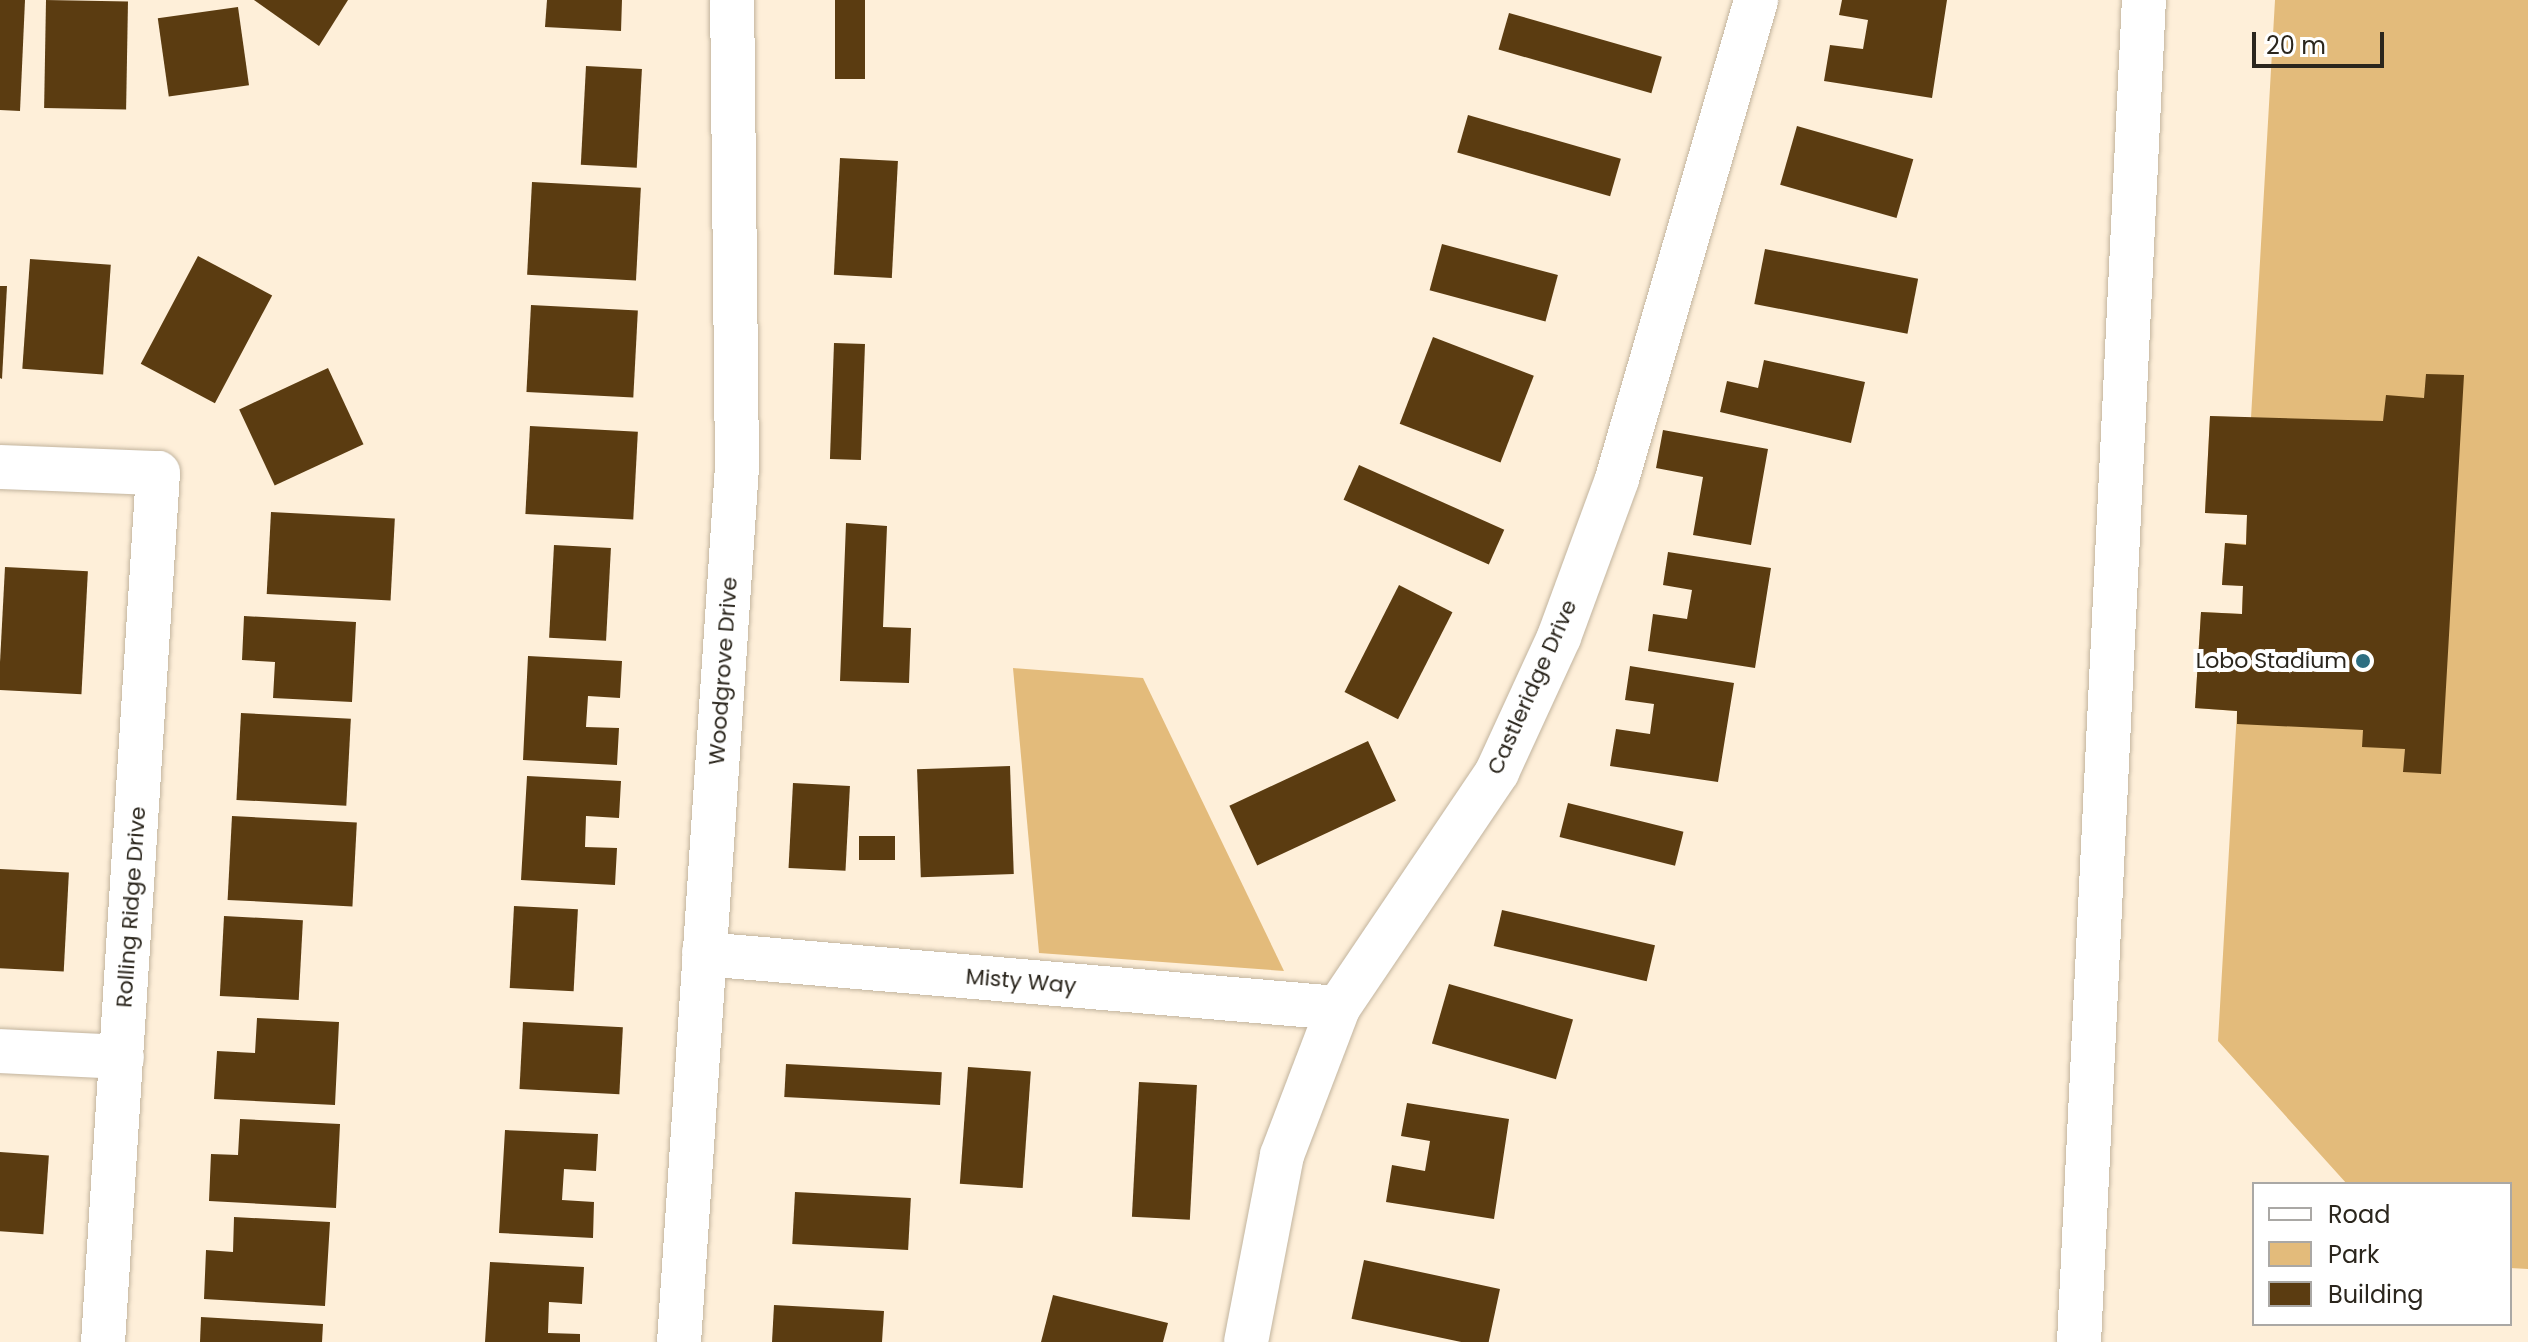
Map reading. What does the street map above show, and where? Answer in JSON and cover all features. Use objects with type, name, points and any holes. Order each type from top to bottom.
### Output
[{"type":"street","name":"Woodgrove Drive","points":[[679,1342],[737,466],[732,0]]},
{"type":"street","name":"Castleridge Drive","points":[[1246,1342],[1282,1155],[1338,1008],[1497,772],[1559,637],[1617,479],[1756,0]]},
{"type":"street","points":[[2079,1342],[2144,0]]},
{"type":"street","name":"Rolling Ridge Drive","points":[[0,467],[158,473],[103,1342]]},
{"type":"street","name":"Misty Way","points":[[704,954],[1338,1008]]},
{"type":"street","points":[[0,1051],[122,1057]]},
{"type":"green space","name":"Lobo Stadium","points":[[2275,0],[2528,0],[2528,1269],[2512,1268],[2512,1182],[2345,1182],[2218,1041],[2237,711],[2195,708],[2201,612],[2242,614],[2243,586],[2222,584],[2225,543],[2246,544],[2247,515],[2205,513],[2210,416],[2251,418]]},
{"type":"green space","points":[[1013,668],[1143,678],[1284,971],[1039,953]]},
{"type":"building","points":[[0,0],[25,0],[20,111],[0,110]]},
{"type":"building","points":[[46,0],[128,1],[126,109],[44,108]]},
{"type":"building","points":[[254,0],[348,0],[319,46]]},
{"type":"building","points":[[547,0],[622,0],[621,31],[545,27]]},
{"type":"building","points":[[835,0],[865,0],[865,79],[835,79]]},
{"type":"building","points":[[1842,0],[1947,0],[1932,98],[1824,81],[1830,45],[1863,49],[1868,20],[1839,15]]},
{"type":"building","points":[[238,7],[249,85],[169,97],[158,18]]},
{"type":"building","points":[[1509,13],[1662,57],[1651,93],[1499,50]]},
{"type":"building","points":[[586,66],[642,69],[637,168],[581,165]]},
{"type":"building","points":[[1468,115],[1621,159],[1610,196],[1457,152]]},
{"type":"building","points":[[1797,126],[1913,159],[1896,218],[1780,185]]},
{"type":"building","points":[[840,158],[898,161],[892,278],[834,275]]},
{"type":"building","points":[[532,182],[641,188],[636,281],[527,275]]},
{"type":"building","points":[[1442,244],[1558,275],[1545,321],[1430,290]]},
{"type":"building","points":[[1765,249],[1918,279],[1907,334],[1754,304]]},
{"type":"building","points":[[198,256],[272,295],[215,403],[141,364]]},
{"type":"building","points":[[30,259],[111,265],[103,374],[22,369]]},
{"type":"building","points":[[0,286],[7,286],[2,379],[0,378]]},
{"type":"building","points":[[531,305],[638,311],[633,397],[526,392]]},
{"type":"building","points":[[1433,337],[1534,376],[1500,463],[1400,424]]},
{"type":"building","points":[[834,343],[865,344],[861,460],[830,459]]},
{"type":"building","points":[[1764,360],[1865,382],[1851,443],[1720,412],[1727,381],[1758,388]]},
{"type":"building","points":[[328,368],[363,444],[275,486],[239,409]]},
{"type":"building","points":[[2426,374],[2464,375],[2441,774],[2403,772],[2405,749],[2362,747],[2363,730],[2237,724],[2237,711],[2195,708],[2201,612],[2242,614],[2243,586],[2222,585],[2225,543],[2246,545],[2247,515],[2205,513],[2210,416],[2383,421],[2386,395],[2424,398]]},
{"type":"building","points":[[530,426],[638,432],[633,520],[525,514]]},
{"type":"building","points":[[1663,430],[1768,449],[1751,545],[1693,535],[1703,477],[1656,468]]},
{"type":"building","points":[[1359,465],[1504,530],[1489,564],[1344,500]]},
{"type":"building","points":[[271,512],[395,518],[391,600],[267,594]]},
{"type":"building","points":[[846,523],[887,526],[883,627],[911,628],[909,683],[840,681]]},
{"type":"building","points":[[554,545],[611,548],[606,641],[549,638]]},
{"type":"building","points":[[1668,552],[1771,568],[1755,668],[1648,651],[1653,614],[1687,619],[1692,590],[1663,585]]},
{"type":"building","points":[[5,567],[88,571],[81,694],[0,690]]},
{"type":"building","points":[[1399,585],[1452,612],[1398,719],[1345,692]]},
{"type":"building","points":[[244,616],[356,622],[352,702],[273,698],[275,662],[242,660]]},
{"type":"building","points":[[528,656],[622,661],[620,698],[588,696],[586,727],[619,728],[617,765],[523,760]]},
{"type":"building","points":[[1630,666],[1734,683],[1718,782],[1610,766],[1616,729],[1650,734],[1654,704],[1625,700]]},
{"type":"building","points":[[241,713],[351,719],[346,806],[236,800]]},
{"type":"building","points":[[1368,741],[1396,801],[1257,865],[1229,806]]},
{"type":"building","points":[[1010,766],[1014,874],[921,877],[917,769]]},
{"type":"building","points":[[527,776],[621,781],[619,818],[586,816],[585,847],[617,848],[615,885],[521,880]]},
{"type":"building","points":[[793,783],[850,786],[845,871],[789,868]]},
{"type":"building","points":[[1568,803],[1683,832],[1675,866],[1560,837]]},
{"type":"building","points":[[232,816],[357,823],[352,906],[228,900]]},
{"type":"building","points":[[859,836],[895,836],[895,860],[859,860]]},
{"type":"building","points":[[0,869],[69,873],[64,971],[0,968]]},
{"type":"building","points":[[514,906],[578,909],[574,991],[510,988]]},
{"type":"building","points":[[1502,910],[1655,945],[1647,981],[1494,946]]},
{"type":"building","points":[[224,916],[303,920],[299,1000],[220,996]]},
{"type":"building","points":[[1449,984],[1573,1020],[1556,1079],[1432,1044]]},
{"type":"building","points":[[257,1018],[339,1022],[335,1105],[214,1099],[217,1051],[255,1053]]},
{"type":"building","points":[[523,1022],[623,1027],[619,1094],[519,1089]]},
{"type":"building","points":[[786,1064],[942,1072],[940,1105],[784,1097]]},
{"type":"building","points":[[968,1067],[1031,1071],[1023,1188],[960,1184]]},
{"type":"building","points":[[1139,1082],[1197,1085],[1190,1220],[1132,1217]]},
{"type":"building","points":[[1407,1103],[1509,1119],[1494,1219],[1386,1202],[1392,1165],[1425,1171],[1430,1141],[1401,1136]]},
{"type":"building","points":[[240,1119],[340,1124],[336,1208],[209,1201],[211,1154],[238,1155]]},
{"type":"building","points":[[505,1130],[598,1134],[596,1171],[564,1169],[562,1200],[594,1202],[593,1238],[499,1233]]},
{"type":"building","points":[[0,1152],[49,1155],[43,1234],[0,1231]]},
{"type":"building","points":[[795,1192],[911,1198],[908,1250],[792,1244]]},
{"type":"building","points":[[234,1217],[330,1222],[325,1306],[204,1299],[206,1250],[233,1252]]},
{"type":"building","points":[[1364,1260],[1500,1289],[1489,1342],[1461,1342],[1352,1319]]},
{"type":"building","points":[[490,1262],[584,1267],[582,1304],[549,1302],[548,1333],[580,1334],[580,1342],[485,1342]]},
{"type":"building","points":[[1053,1295],[1168,1323],[1163,1342],[1041,1342]]},
{"type":"building","points":[[774,1305],[884,1311],[882,1342],[772,1342]]},
{"type":"building","points":[[201,1317],[323,1324],[322,1342],[200,1342]]},
{"type":"place","name":"Lobo Stadium","points":[[2363,661]]}]
